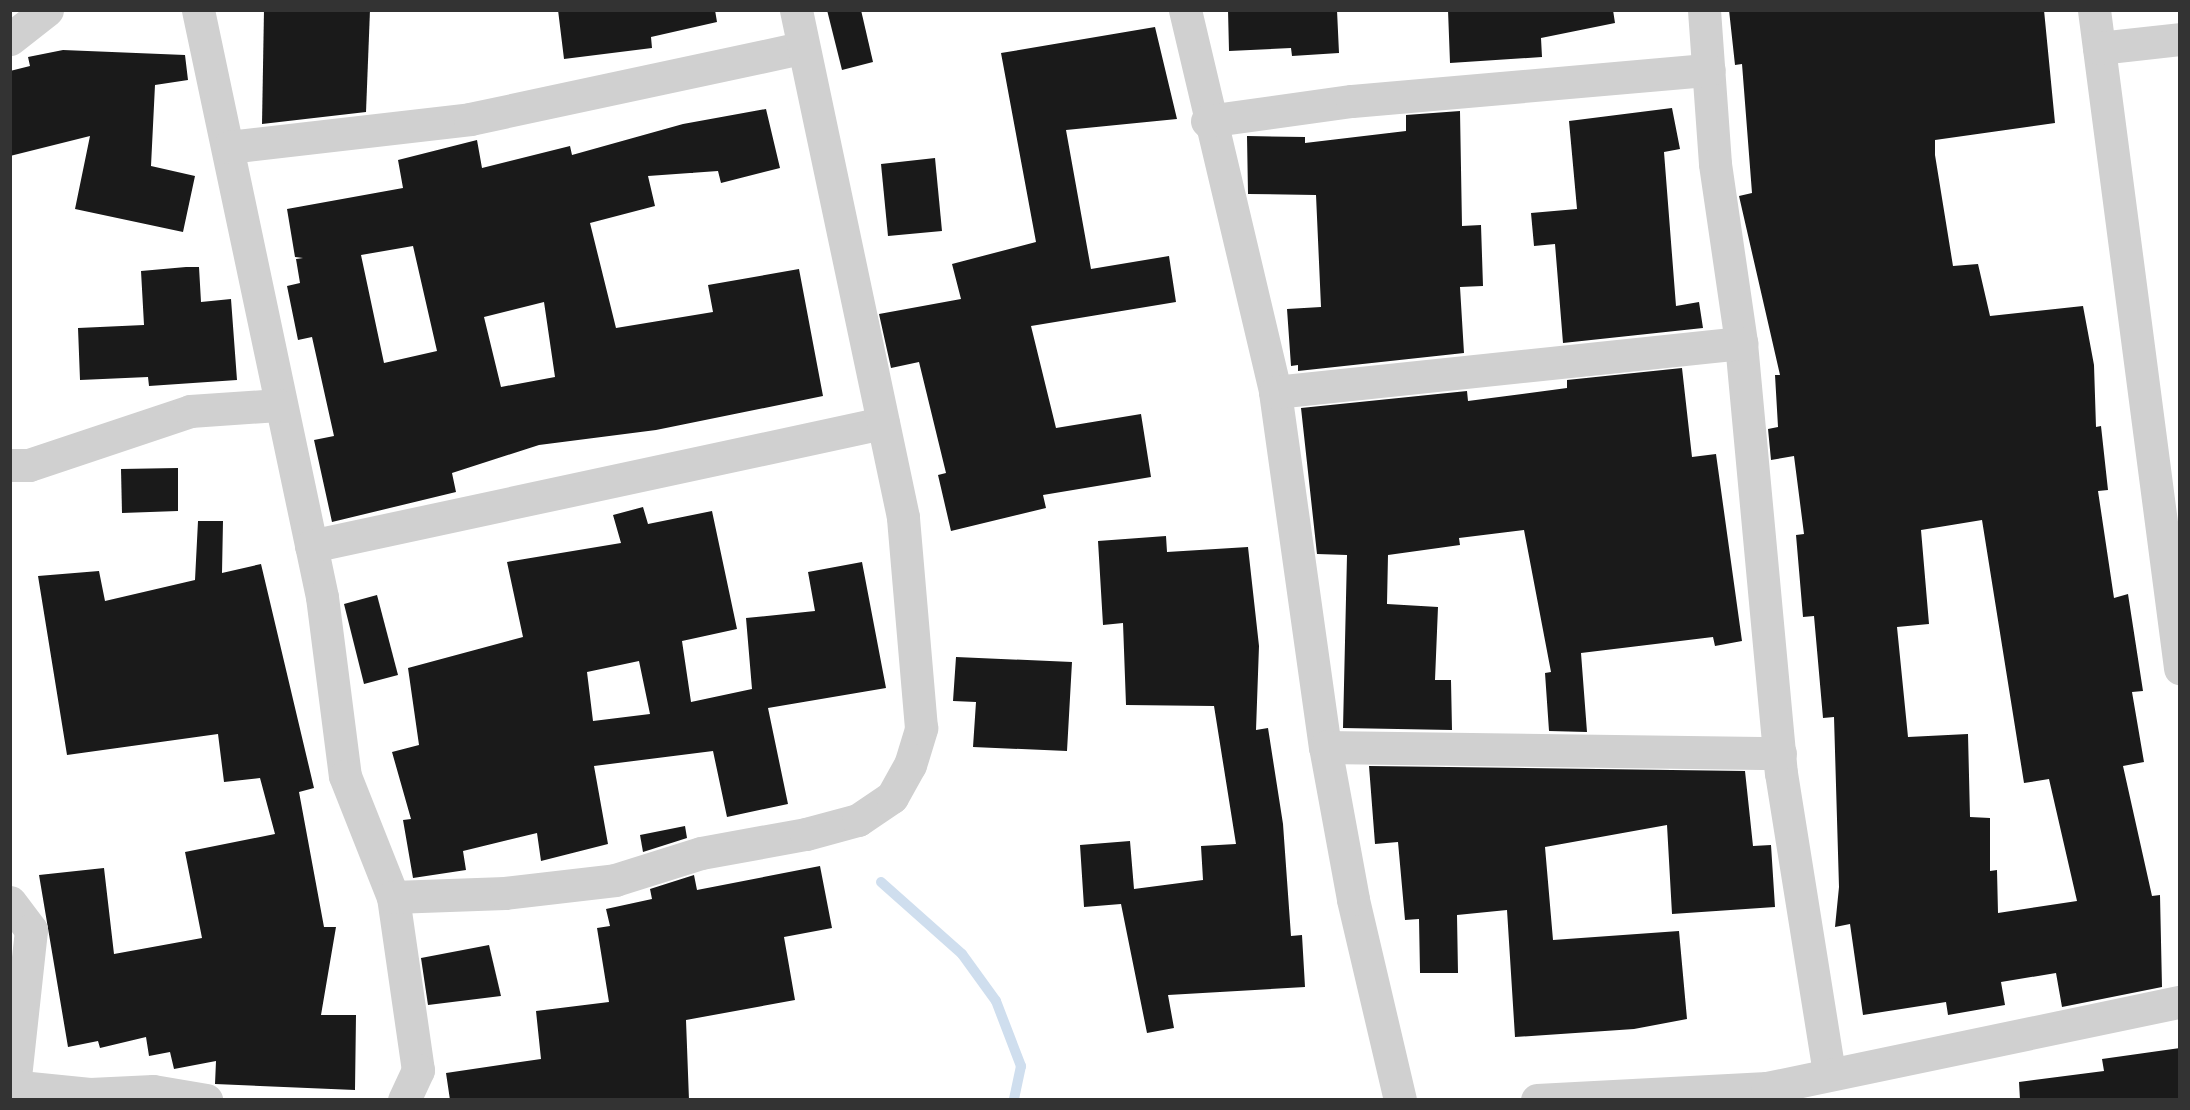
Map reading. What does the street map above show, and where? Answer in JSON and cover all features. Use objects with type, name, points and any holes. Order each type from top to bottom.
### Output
[{"type":"street","points":[[10,39],[46,10]]},
{"type":"street","points":[[198,10],[229,147],[278,405],[311,546],[345,776],[393,897],[418,1070],[404,1100]]},
{"type":"street","points":[[393,897],[505,893],[615,880],[701,853],[858,820],[892,797],[921,728],[903,517],[802,48],[796,10]]},
{"type":"street","points":[[1185,10],[1208,122],[1275,392],[1325,747],[1353,899],[1400,1100]]},
{"type":"street","points":[[1704,10],[1714,164],[1742,343],[1780,753],[1829,1072]]},
{"type":"street","points":[[2094,10],[2180,668]]},
{"type":"street","points":[[2099,48],[2180,39]]},
{"type":"street","points":[[229,147],[470,119],[802,48]]},
{"type":"street","points":[[1208,122],[1352,101],[1709,70]]},
{"type":"street","points":[[1275,392],[1742,343]]},
{"type":"street","points":[[10,465],[29,465],[190,411],[278,405]]},
{"type":"street","points":[[311,546],[883,423]]},
{"type":"street","points":[[1325,747],[1780,753]]},
{"type":"street","points":[[10,902],[31,930],[12,1086],[90,1094],[153,1091],[206,1100]]},
{"type":"street","points":[[1537,1100],[1767,1088],[1829,1072],[2180,1002]]},
{"type":"building","points":[[264,10],[370,10],[366,112],[262,124]]},
{"type":"building","points":[[558,10],[715,10],[717,22],[651,37],[652,48],[564,59]]},
{"type":"building","points":[[827,10],[861,10],[873,62],[842,70]]},
{"type":"building","points":[[1228,10],[1337,10],[1339,53],[1292,56],[1291,48],[1229,51]]},
{"type":"building","points":[[1448,10],[1613,10],[1615,23],[1541,38],[1542,57],[1450,63]]},
{"type":"building","points":[[1729,10],[2044,10],[2055,123],[1935,140],[1935,155],[1953,266],[1978,264],[1990,316],[2083,306],[2094,365],[2096,427],[2101,426],[2108,490],[2098,491],[2114,598],[2128,594],[2143,691],[2132,692],[2144,762],[2123,766],[2152,896],[2160,895],[2162,987],[2062,1007],[2056,973],[2001,982],[2005,1005],[1948,1015],[1946,1002],[1863,1015],[1850,924],[1835,927],[1839,887],[1834,717],[1823,718],[1814,616],[1803,617],[1796,535],[1804,534],[1794,456],[1771,460],[1768,429],[1778,427],[1775,375],[1780,375],[1739,196],[1752,193],[1742,64],[1735,65]],"holes":[[[1982,520],[2024,783],[2049,779],[2077,901],[1998,913],[1997,870],[1990,871],[1990,818],[1970,817],[1968,734],[1908,737],[1897,627],[1929,624],[1921,530]]]},
{"type":"building","points":[[1155,27],[1177,119],[1066,130],[1091,269],[1169,256],[1176,302],[1031,326],[1056,428],[1141,414],[1151,477],[1043,495],[1046,508],[951,531],[938,475],[946,473],[919,362],[891,368],[879,314],[961,299],[952,264],[1036,242],[1001,53]]},
{"type":"building","points":[[63,50],[185,55],[188,80],[155,85],[151,166],[195,176],[183,232],[75,209],[90,136],[10,156],[10,71],[30,66],[28,57]]},
{"type":"building","points":[[1672,108],[1680,149],[1664,152],[1676,306],[1699,302],[1703,328],[1563,343],[1555,244],[1534,246],[1531,213],[1577,209],[1569,121]]},
{"type":"building","points":[[766,109],[780,168],[721,183],[718,171],[648,176],[655,206],[590,223],[616,328],[713,312],[708,285],[799,269],[823,396],[656,430],[539,445],[452,473],[456,492],[332,522],[314,440],[334,436],[312,337],[298,340],[287,286],[300,283],[296,259],[303,258],[295,257],[287,209],[403,188],[398,160],[477,140],[482,168],[570,146],[572,155],[683,124]],"holes":[[[413,246],[437,351],[384,363],[361,255]],[[544,302],[555,377],[501,387],[484,317]]]},
{"type":"building","points":[[1460,111],[1462,226],[1481,225],[1483,286],[1460,287],[1464,353],[1298,371],[1298,365],[1291,366],[1287,309],[1321,307],[1316,195],[1248,194],[1247,136],[1305,137],[1305,143],[1406,131],[1406,115]]},
{"type":"building","points":[[935,158],[942,231],[888,236],[881,164]]},
{"type":"building","points":[[199,267],[201,302],[231,299],[237,380],[149,386],[148,377],[80,380],[78,328],[144,325],[141,271]]},
{"type":"building","points":[[1682,368],[1692,457],[1716,454],[1742,641],[1715,646],[1713,637],[1581,653],[1587,732],[1549,731],[1545,673],[1551,672],[1524,530],[1459,538],[1460,545],[1388,555],[1387,604],[1438,607],[1435,680],[1451,680],[1452,730],[1343,728],[1347,555],[1317,554],[1301,408],[1467,391],[1468,401],[1567,388],[1567,380]]},
{"type":"building","points":[[178,468],[178,511],[122,513],[121,469]]},
{"type":"building","points":[[643,507],[648,524],[712,511],[737,629],[682,641],[691,702],[752,689],[746,618],[815,611],[808,572],[862,562],[886,688],[768,708],[788,804],[727,817],[713,751],[594,766],[608,844],[541,861],[537,833],[463,851],[466,870],[413,878],[403,820],[411,819],[392,752],[419,745],[408,668],[523,637],[507,562],[621,543],[613,515]],"holes":[[[639,661],[650,714],[593,721],[587,672]]]},
{"type":"building","points":[[198,521],[223,521],[222,573],[261,564],[314,788],[299,792],[324,927],[336,927],[321,1015],[356,1015],[355,1090],[215,1084],[216,1061],[174,1069],[170,1052],[149,1056],[146,1037],[100,1048],[98,1041],[68,1047],[39,875],[104,868],[114,954],[202,938],[185,852],[275,834],[260,778],[224,782],[218,734],[67,755],[38,576],[99,571],[105,601],[195,580]]},
{"type":"building","points":[[1166,536],[1167,552],[1248,547],[1259,646],[1256,730],[1268,728],[1283,824],[1291,936],[1302,935],[1305,987],[1168,995],[1174,1028],[1147,1033],[1121,904],[1084,907],[1080,845],[1130,841],[1134,889],[1203,880],[1201,846],[1236,844],[1214,706],[1126,705],[1123,623],[1103,625],[1098,541]]},
{"type":"building","points":[[377,595],[398,675],[364,684],[344,604]]},
{"type":"building","points":[[956,657],[1072,662],[1067,751],[973,747],[976,702],[953,701]]},
{"type":"building","points":[[1369,766],[1745,771],[1753,846],[1771,845],[1775,907],[1672,914],[1667,825],[1545,847],[1553,940],[1679,931],[1687,1019],[1634,1029],[1515,1037],[1507,910],[1457,915],[1458,973],[1420,973],[1419,919],[1405,920],[1398,842],[1375,844]]},
{"type":"building","points":[[685,826],[687,838],[643,852],[640,835]]},
{"type":"building","points":[[820,866],[832,928],[784,937],[795,1000],[686,1020],[689,1100],[450,1100],[446,1073],[541,1059],[536,1011],[609,1002],[597,928],[610,926],[606,909],[652,899],[650,889],[694,875],[697,890]]},
{"type":"building","points":[[489,945],[501,996],[428,1005],[421,958]]},
{"type":"building","points":[[2180,1048],[2180,1100],[2020,1100],[2019,1082],[2104,1071],[2102,1059]]},
{"type":"waterway","points":[[881,882],[962,954],[996,1001],[1021,1066],[1014,1100]]}]
